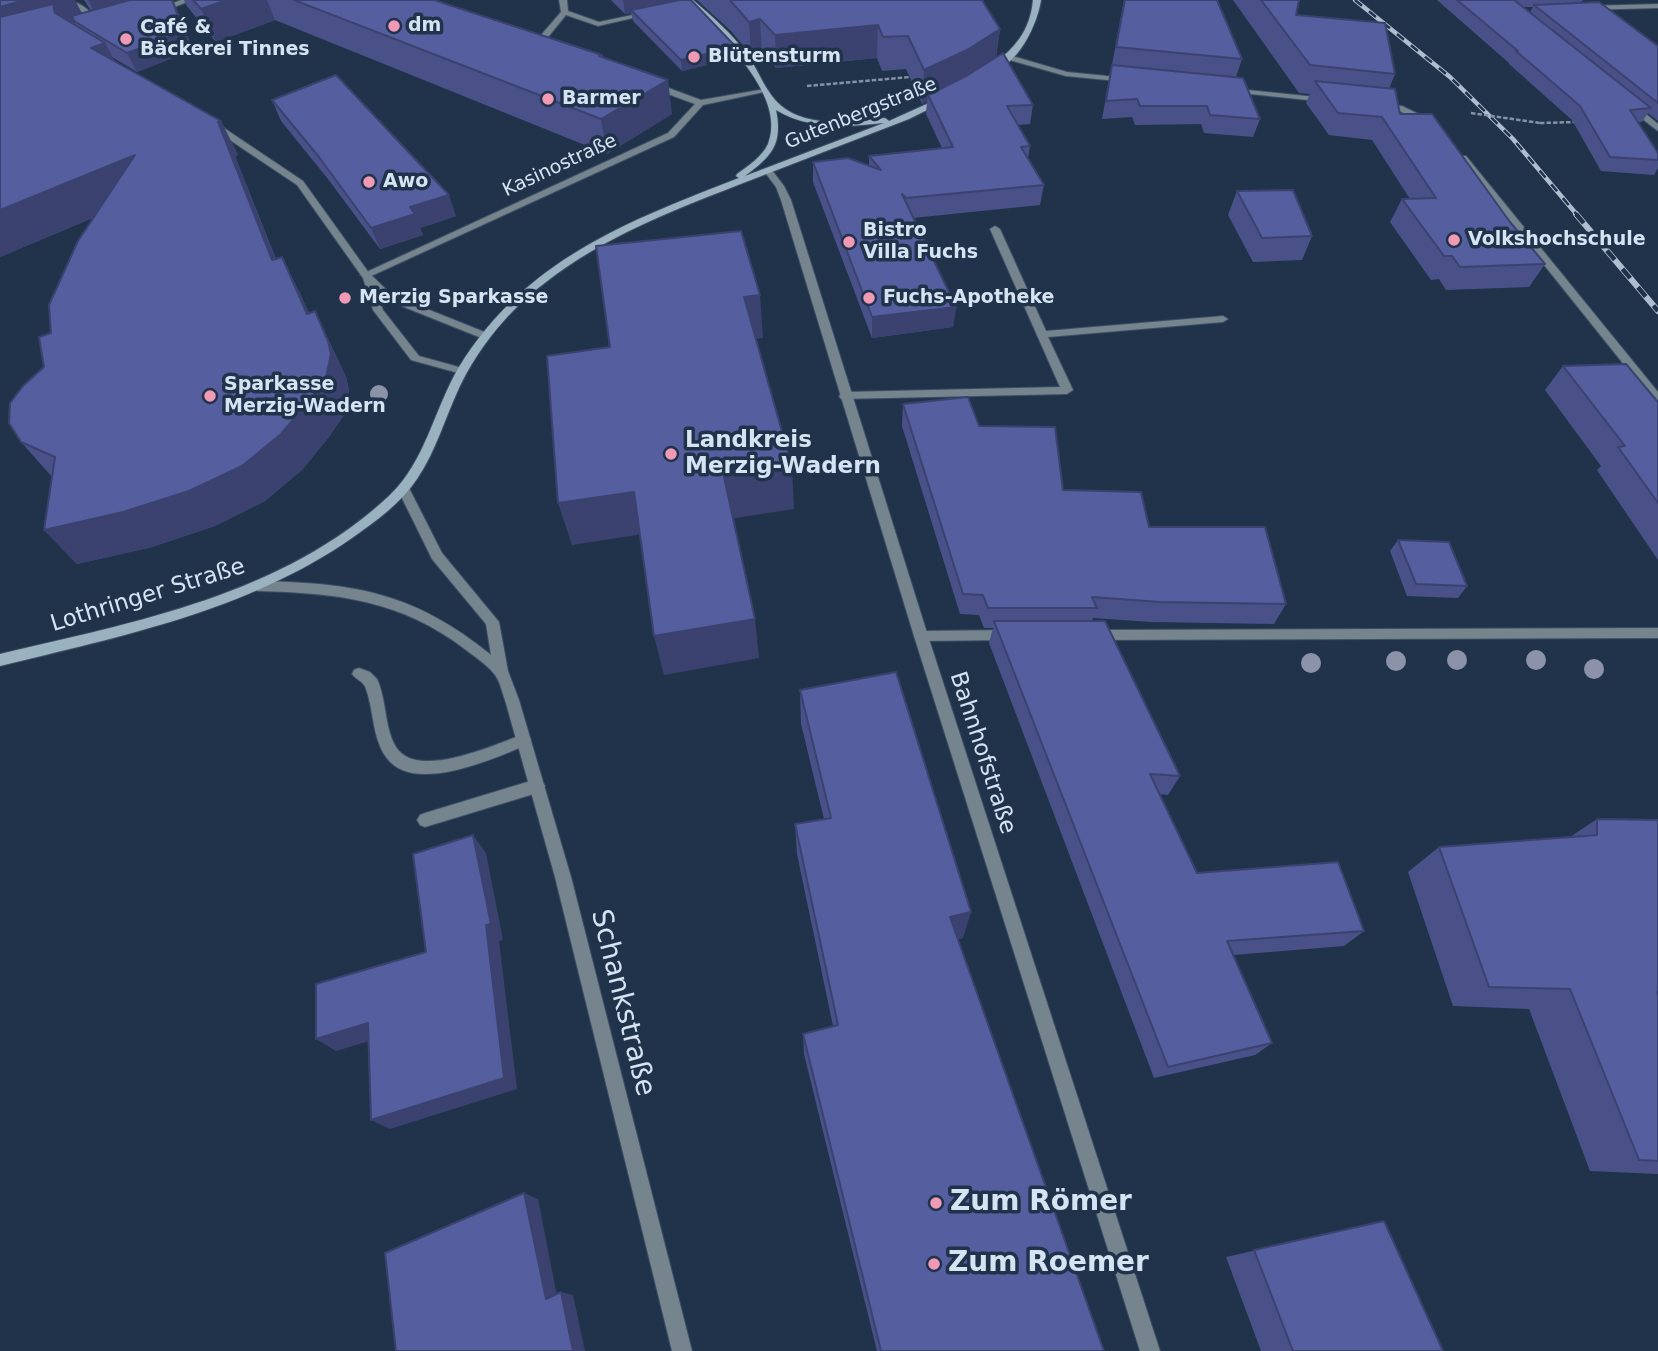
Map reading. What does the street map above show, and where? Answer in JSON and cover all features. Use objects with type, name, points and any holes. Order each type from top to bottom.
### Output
[{"type":"main road","points":[[988,72],[1009,57],[1029,35],[1037,16],[1037,0]]},
{"type":"main road","points":[[691,2],[750,63],[767,95],[776,129],[770,148],[758,163],[729,185]]},
{"type":"main road","points":[[767,95],[789,114],[823,122],[854,124],[906,117]]},
{"type":"main road","name":"Gutenbergstraße","points":[[768,171],[906,117],[954,95]]},
{"type":"main road","name":"Lothringer Straße","points":[[0,660],[187,611],[258,586],[327,552],[403,488],[430,446],[461,372],[484,335],[542,279],[574,257],[648,218],[768,171]]},
{"type":"street","points":[[68,0],[78,4],[96,25]]},
{"type":"street","points":[[78,4],[89,0]]},
{"type":"street","points":[[146,14],[188,0]]},
{"type":"street","points":[[563,0],[565,12]]},
{"type":"street","points":[[680,7],[691,2]]},
{"type":"street","points":[[1570,9],[1658,6]]},
{"type":"street","points":[[565,12],[598,24],[666,10]]},
{"type":"street","points":[[563,52],[538,43],[565,12]]},
{"type":"street","points":[[86,27],[108,23]]},
{"type":"street","points":[[1009,57],[1066,74],[1144,81]]},
{"type":"street","points":[[638,80],[700,103],[767,95]]},
{"type":"street","points":[[1222,89],[1331,101]]},
{"type":"street","name":"Kasinostraße","points":[[365,275],[671,135],[700,103]]},
{"type":"street","points":[[1627,103],[1658,128]]},
{"type":"street","points":[[1372,105],[1399,108],[1436,125]]},
{"type":"street","points":[[202,118],[300,183],[365,275],[388,297],[484,335]]},
{"type":"street","points":[[1453,146],[1658,399]]},
{"type":"street","name":"Bahnhofstraße","points":[[768,171],[780,186],[786,201],[845,396],[1150,1351]]},
{"type":"street","points":[[845,396],[1067,390],[995,229]]},
{"type":"street","points":[[365,275],[378,310],[415,358],[461,372]]},
{"type":"street","points":[[1043,334],[1223,319]]},
{"type":"street","name":"Schankstraße","points":[[403,488],[437,556],[492,622],[501,671],[524,740],[563,877],[682,1351]]},
{"type":"street","points":[[258,586],[320,587],[375,596],[399,604],[449,630],[501,671]]},
{"type":"street","points":[[1084,635],[1658,633]]},
{"type":"street","points":[[921,636],[1029,635]]},
{"type":"street","points":[[359,674],[372,683],[391,753],[405,763],[429,767],[451,765],[524,740]]},
{"type":"street","points":[[425,820],[537,786]]},
{"type":"path","points":[[767,95],[826,83],[920,76]]},
{"type":"path","points":[[1471,113],[1540,123],[1580,122]]},
{"type":"building","points":[[0,0],[25,0],[0,7]]},
{"type":"building","points":[[130,0],[172,0],[184,32],[127,53],[74,21],[72,16]]},
{"type":"building","points":[[193,0],[227,0],[201,9]]},
{"type":"building","points":[[294,0],[434,0],[602,55],[599,56],[668,80],[601,119]]},
{"type":"building","points":[[691,0],[736,47],[681,60],[631,10]]},
{"type":"building","points":[[730,0],[982,0],[1000,29],[967,50],[924,70],[908,36],[883,37],[878,25],[775,35],[760,19],[749,22]]},
{"type":"building","points":[[1125,0],[1217,0],[1242,59],[1116,47]]},
{"type":"building","points":[[1261,0],[1299,0],[1296,15],[1385,23],[1395,74],[1310,65]]},
{"type":"building","points":[[1457,0],[1514,0],[1651,108],[1630,110],[1658,153],[1658,160],[1610,157],[1580,106]]},
{"type":"building","points":[[1599,2],[1658,46],[1658,103],[1534,5]]},
{"type":"building","points":[[53,4],[55,13],[105,43],[91,48],[221,121],[218,122],[272,260],[282,257],[307,314],[315,311],[331,354],[326,377],[309,401],[281,434],[242,466],[189,491],[123,512],[44,530],[55,457],[21,442],[9,423],[10,403],[23,386],[44,367],[39,337],[51,333],[49,305],[78,241],[135,155],[0,210],[0,17]]},
{"type":"building","points":[[1003,53],[1033,105],[1007,106],[1030,146],[1021,147],[1044,185],[906,198],[902,194],[956,307],[872,317],[813,162],[848,158],[881,170],[869,156],[953,147],[928,95]]},
{"type":"building","points":[[1112,65],[1243,78],[1260,119],[1210,115],[1207,106],[1140,106],[1137,99],[1106,101]]},
{"type":"building","points":[[336,75],[449,195],[410,207],[415,214],[371,228],[319,157],[272,100]]},
{"type":"building","points":[[1315,81],[1395,89],[1400,114],[1432,114],[1510,222],[1545,264],[1460,267],[1452,256],[1444,256],[1402,199],[1436,198],[1382,117],[1338,113]]},
{"type":"building","points":[[1293,190],[1312,236],[1262,238],[1237,191]]},
{"type":"building","name":"Landkreis Merzig-Wadern","points":[[741,231],[760,295],[744,297],[792,467],[724,477],[755,619],[654,636],[634,492],[558,503],[547,356],[610,347],[596,246]]},
{"type":"building","points":[[1626,364],[1658,402],[1658,503],[1618,447],[1625,446],[1563,366]]},
{"type":"building","points":[[968,397],[979,426],[1055,427],[1063,490],[1141,492],[1149,527],[1265,527],[1286,604],[1160,602],[1092,597],[1097,608],[988,608],[983,595],[963,594],[903,404]]},
{"type":"building","points":[[1398,540],[1449,542],[1467,586],[1416,584]]},
{"type":"building","points":[[994,621],[1105,621],[1180,776],[1150,774],[1197,873],[1338,862],[1364,931],[1227,941],[1272,1043],[1168,1067]]},
{"type":"building","points":[[896,672],[971,912],[950,917],[1104,1351],[881,1351],[803,1034],[838,1025],[795,824],[831,818],[800,690]]},
{"type":"building","points":[[1597,819],[1658,820],[1658,1161],[1639,1160],[1570,989],[1489,987],[1439,847],[1597,835]]},
{"type":"building","points":[[473,835],[491,924],[486,925],[504,1078],[371,1120],[368,1023],[316,1039],[316,984],[426,952],[413,854]]},
{"type":"building","points":[[524,1193],[546,1299],[561,1292],[573,1351],[396,1351],[385,1253]]},
{"type":"building","points":[[1384,1221],[1443,1351],[1293,1351],[1254,1250]]},
{"type":"railway","points":[[1355,0],[1450,77],[1513,139],[1578,216]]},
{"type":"railway","points":[[1576,214],[1658,311]]},
{"type":"place","name":"dm","points":[[394,26]]},
{"type":"place","name":"Café & Bäckerei Tinnes","points":[[126,39]]},
{"type":"place","name":"Blütensturm","points":[[694,57]]},
{"type":"place","name":"Barmer","points":[[548,99]]},
{"type":"place","name":"Awo","points":[[369,182]]},
{"type":"place","name":"Volkshochschule","points":[[1454,240]]},
{"type":"place","name":"Bistro Villa Fuchs","points":[[849,242]]},
{"type":"place","name":"Merzig Sparkasse","points":[[345,298]]},
{"type":"place","name":"Fuchs-Apotheke","points":[[869,298]]},
{"type":"place","name":"Sparkasse Merzig-Wadern","points":[[210,396]]},
{"type":"place","name":"Landkreis Merzig-Wadern","points":[[671,454]]},
{"type":"place","name":"Zum Römer","points":[[936,1203]]},
{"type":"place","name":"Zum Roemer","points":[[934,1264]]}]
